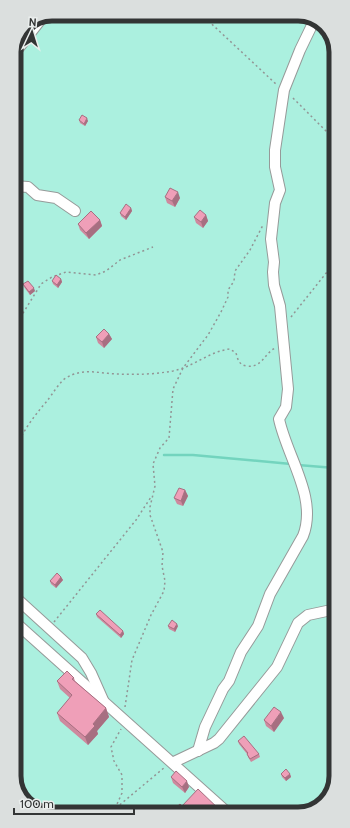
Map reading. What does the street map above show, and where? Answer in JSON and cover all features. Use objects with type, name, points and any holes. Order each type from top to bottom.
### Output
[{"type":"street","points":[[22,44],[37,25]]},
{"type":"street","points":[[198,751],[205,727],[218,699],[229,680],[241,652],[258,626],[270,594],[303,536],[306,527],[308,509],[306,495],[288,451],[279,419],[286,407],[288,398],[284,341],[280,306],[274,285],[274,262],[271,239],[276,203],[280,190],[275,167],[275,155],[284,90],[300,50],[313,25]]},
{"type":"street","points":[[21,186],[28,187],[37,195],[56,198],[75,211]]},
{"type":"street","points":[[21,602],[87,664],[104,703]]},
{"type":"street","points":[[174,762],[219,739],[277,667],[298,623],[308,615],[329,610]]},
{"type":"street","points":[[21,628],[104,703],[174,762],[222,807]]},
{"type":"path","points":[[208,21],[263,73],[284,90],[329,134]]},
{"type":"path","points":[[116,807],[122,793],[122,775],[114,761],[112,748],[124,720],[125,694],[129,683],[132,660],[151,615],[164,591],[165,582],[162,566],[163,552],[150,515],[156,481],[153,464],[160,448],[169,438],[174,388],[183,368],[208,335],[221,312],[228,297],[228,290],[234,281],[235,271],[250,250],[265,222]]},
{"type":"path","points":[[21,316],[41,284],[52,277],[66,272],[96,275],[106,271],[120,260],[153,247]]},
{"type":"path","points":[[290,317],[329,269]]},
{"type":"path","points":[[21,438],[27,426],[66,378],[76,373],[94,371],[107,374],[139,374],[183,368],[209,356],[230,349],[236,352],[238,361],[242,364],[254,366],[260,363],[268,352],[284,341]]},
{"type":"path","points":[[50,628],[136,520],[153,496]]},
{"type":"path","points":[[119,807],[160,770],[174,762]]},
{"type":"green space","points":[[300,21],[310,23],[317,27],[325,36],[329,48],[329,780],[326,790],[320,798],[315,802],[302,807],[50,807],[36,803],[24,790],[21,776],[21,50],[27,33],[36,25],[46,22]]},
{"type":"building","points":[[82,115],[87,118],[84,124],[79,120]]},
{"type":"building","points":[[170,188],[178,192],[172,201],[165,197]]},
{"type":"building","points":[[126,204],[131,208],[125,217],[120,213]]},
{"type":"building","points":[[200,210],[206,215],[201,222],[194,217]]},
{"type":"building","points":[[91,211],[100,220],[86,233],[78,224]]},
{"type":"building","points":[[56,275],[61,279],[57,285],[52,281]]},
{"type":"building","points":[[28,281],[34,288],[29,292],[23,284]]},
{"type":"building","points":[[104,329],[109,334],[102,342],[96,337]]},
{"type":"building","points":[[179,488],[185,490],[181,501],[174,498]]},
{"type":"building","points":[[57,573],[61,577],[55,585],[50,581]]},
{"type":"building","points":[[100,610],[123,631],[120,635],[96,614]]},
{"type":"building","points":[[172,620],[177,624],[174,629],[168,626]]},
{"type":"building","points":[[67,671],[74,678],[72,679],[106,708],[93,724],[95,726],[85,737],[57,713],[72,695],[57,681]]},
{"type":"building","points":[[274,707],[281,712],[271,726],[264,720]]},
{"type":"building","points":[[244,736],[259,754],[250,759],[247,754],[248,753],[238,741]]},
{"type":"building","points":[[286,769],[290,774],[285,778],[281,774]]},
{"type":"building","points":[[176,771],[187,781],[182,787],[171,777]]},
{"type":"building","points":[[198,789],[217,807],[176,807],[180,804],[182,806]]},
{"type":"waterway","points":[[164,455],[193,455],[291,464]]},
{"type":"waterway","points":[[298,465],[329,468]]}]
